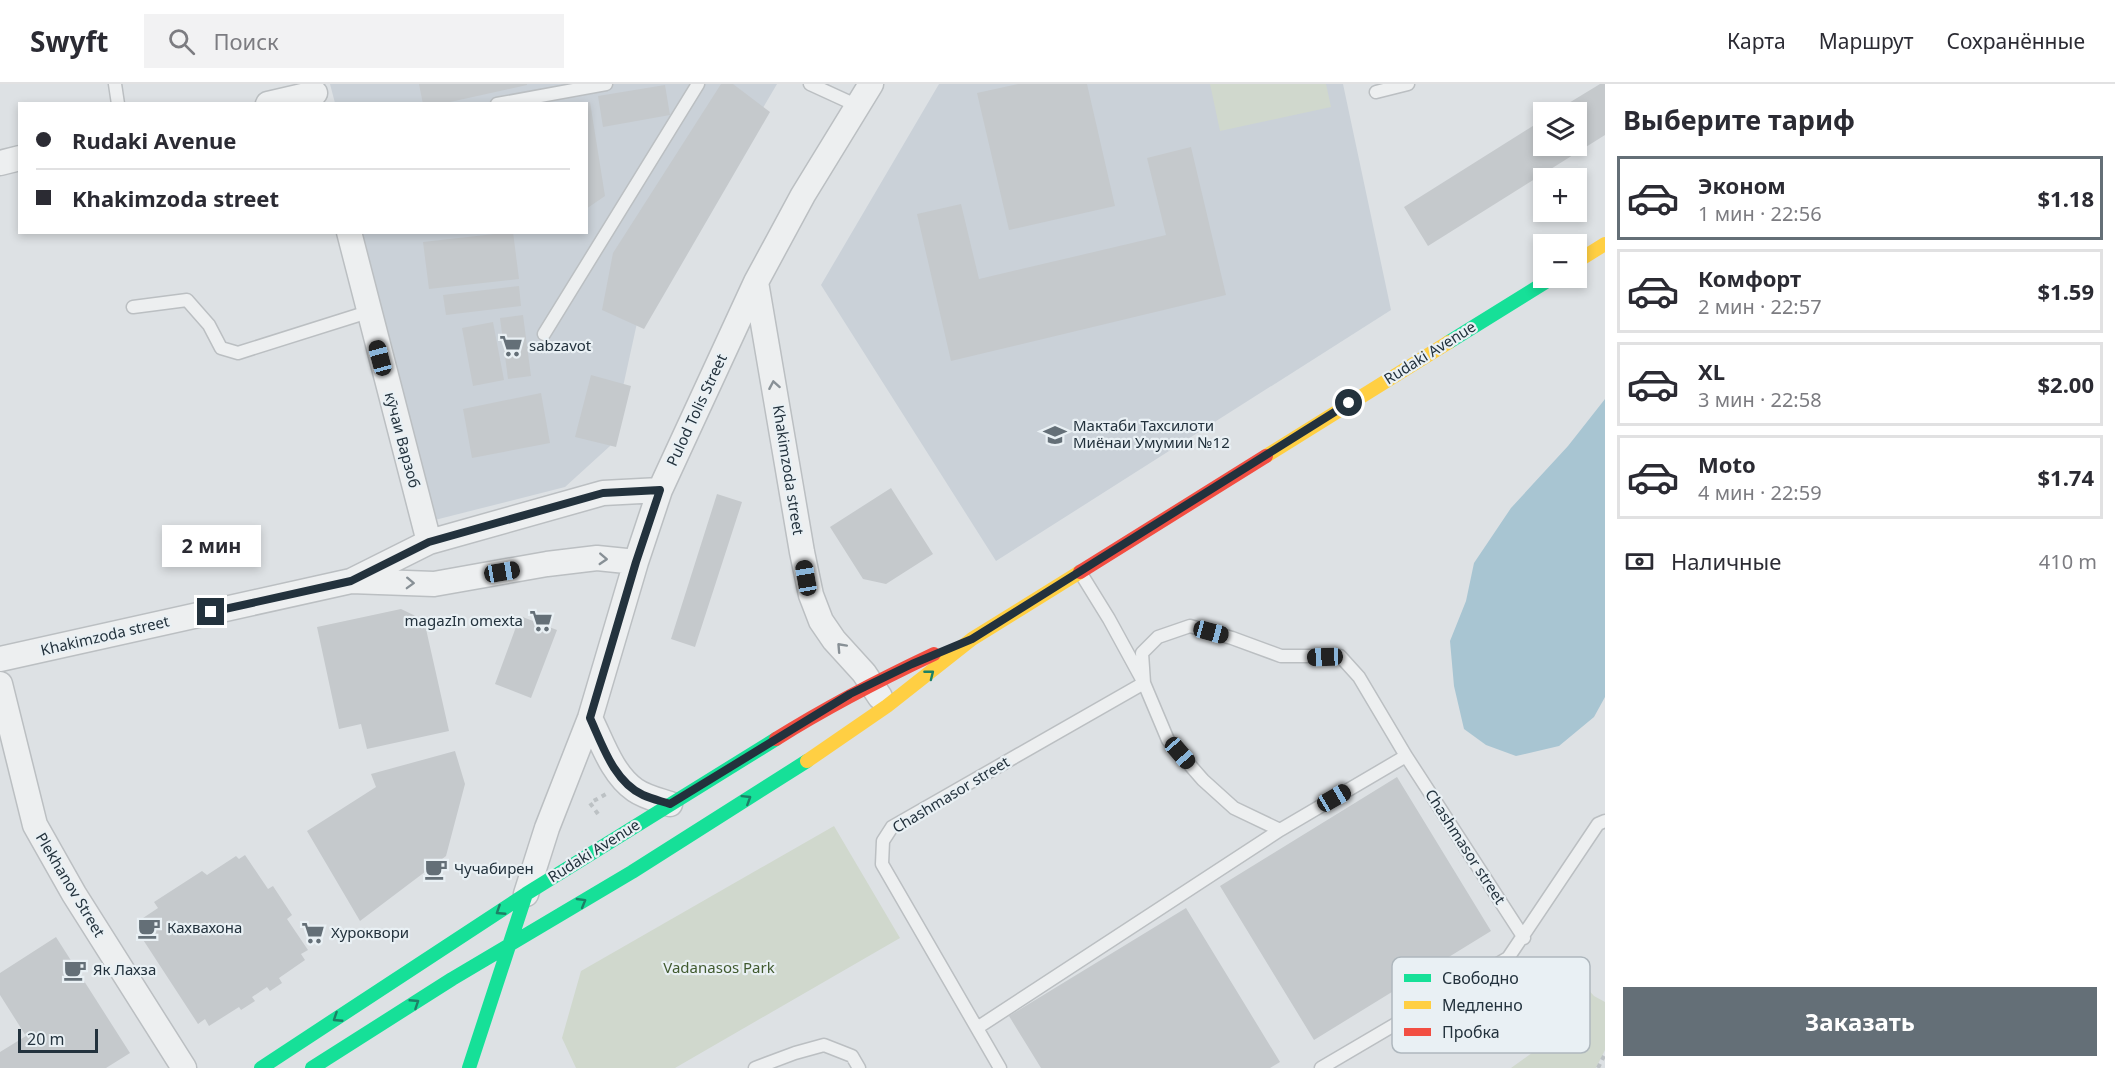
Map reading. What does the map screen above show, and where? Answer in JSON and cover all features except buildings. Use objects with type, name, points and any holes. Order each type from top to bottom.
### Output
[{"type":"main road","points":[[1587,255],[1605,244]]},
{"type":"main road","name":"Rudaki Avenue","points":[[312,1068],[511,943],[632,872],[756,794],[886,706],[972,639],[1536,288]]},
{"type":"main road","name":"Rudaki Avenue","points":[[261,1068],[526,894],[827,707],[872,683],[972,639]]},
{"type":"main road","points":[[469,1068],[526,894]]},
{"type":"street","name":"Pulod Tolis Street","points":[[526,894],[547,828],[590,718],[636,562],[660,490],[756,282],[803,195],[871,84]]},
{"type":"street","points":[[277,102],[315,94]]},
{"type":"street","points":[[0,163],[18,158]]},
{"type":"street","name":"кӯчаи Варзоб","points":[[349,234],[429,542]]},
{"type":"street","name":"Khakimzoda street","points":[[756,282],[811,595],[821,621],[834,640],[872,683],[886,706]]},
{"type":"street","points":[[351,581],[429,542],[603,493],[660,490]]},
{"type":"street","name":"Khakimzoda street","points":[[0,659],[351,581],[434,584],[547,564],[597,558],[636,562]]},
{"type":"street","name":"Plekhanov Street","points":[[0,684],[35,825],[75,894],[184,1068]]},
{"type":"street","points":[[590,718],[611,762],[626,782],[642,794],[670,804]]},
{"type":"lane","points":[[115,84],[118,102]]},
{"type":"lane","points":[[508,102],[606,84]]},
{"type":"lane","points":[[544,334],[699,84]]},
{"type":"lane","points":[[810,84],[858,106]]},
{"type":"lane","points":[[1376,92],[1408,84]]},
{"type":"lane","points":[[133,307],[187,300],[209,325],[221,348],[238,353],[368,312]]},
{"type":"lane","name":"Chashmasor street","points":[[1079,572],[1109,619],[1144,683],[1168,740],[1203,780],[1234,808],[1280,830]]},
{"type":"lane","name":"Chashmasor street","points":[[1144,683],[1142,653],[1158,637],[1190,626],[1281,656],[1340,656],[1359,677],[1406,756],[1524,938]]},
{"type":"lane","name":"Chashmasor street","points":[[999,1068],[882,864],[883,842],[892,827],[1144,683]]},
{"type":"lane","points":[[976,1028],[1280,830],[1406,756]]},
{"type":"lane","points":[[1509,957],[1524,938],[1598,824],[1605,821]]},
{"type":"lane","points":[[1321,1068],[1392,1026]]},
{"type":"lane","points":[[755,1068],[795,1053],[824,1046],[852,1056],[859,1068]]},
{"type":"path","points":[[601,820],[590,803],[612,790]]},
{"type":"path","points":[[1598,1068],[1605,1054]]},
{"type":"shaded area","points":[[330,84],[777,84],[637,323],[610,446],[565,487],[423,523],[362,234],[588,234],[588,102],[335,102]]},
{"type":"shaded area","name":"Мактаби Тахсилоти Миёнаи Умумии №12","points":[[939,84],[1343,84],[1391,310],[996,561],[821,285]]},
{"type":"green space","points":[[1210,84],[1326,84],[1331,107],[1220,131]]},
{"type":"green space","name":"Vadanasos Park","points":[[834,826],[900,938],[675,1068],[576,1068],[562,1038],[581,971]]},
{"type":"green space","points":[[1590,992],[1605,1002],[1605,1050],[1596,1068],[1511,1068],[1532,1053],[1590,1053]]},
{"type":"water","points":[[1605,399],[1605,697],[1594,717],[1559,746],[1516,756],[1486,745],[1464,729],[1454,686],[1450,641],[1466,601],[1474,563],[1511,508],[1568,446]]},
{"type":"traffic: fast","points":[[1449,342],[1536,288]]},
{"type":"traffic: fast","points":[[261,1068],[526,894],[776,739]]},
{"type":"traffic: fast","points":[[312,1068],[452,979],[632,872],[807,761]]},
{"type":"traffic: fast","points":[[469,1068],[526,894]]},
{"type":"traffic: slow","points":[[1587,255],[1605,244]]},
{"type":"traffic: slow","points":[[1266,456],[1449,342]]},
{"type":"traffic: slow","points":[[807,761],[887,706],[972,639],[1080,572]]},
{"type":"traffic: jam","points":[[1080,572],[1266,456]]},
{"type":"traffic: jam","points":[[776,739],[854,694],[934,654]]},
{"type":"place","name":"sabzavot","points":[[511,346]]},
{"type":"place","name":"Мактаби Тахсилоти Миёнаи Умумии №12","points":[[1055,435]]},
{"type":"place","name":"magazIn omexta","points":[[541,621]]},
{"type":"place","name":"Чучабирен","points":[[436,869]]},
{"type":"place","name":"Кахвахона","points":[[149,928]]},
{"type":"place","name":"Хуроквори","points":[[313,933]]},
{"type":"place","name":"Як Лахза","points":[[75,970]]},
{"type":"route","points":[[211,612],[351,581],[429,542],[603,493],[660,490],[636,562],[590,718],[611,762],[626,782],[642,794],[670,804],[850,694],[912,664],[972,639],[1349,403]]}]
